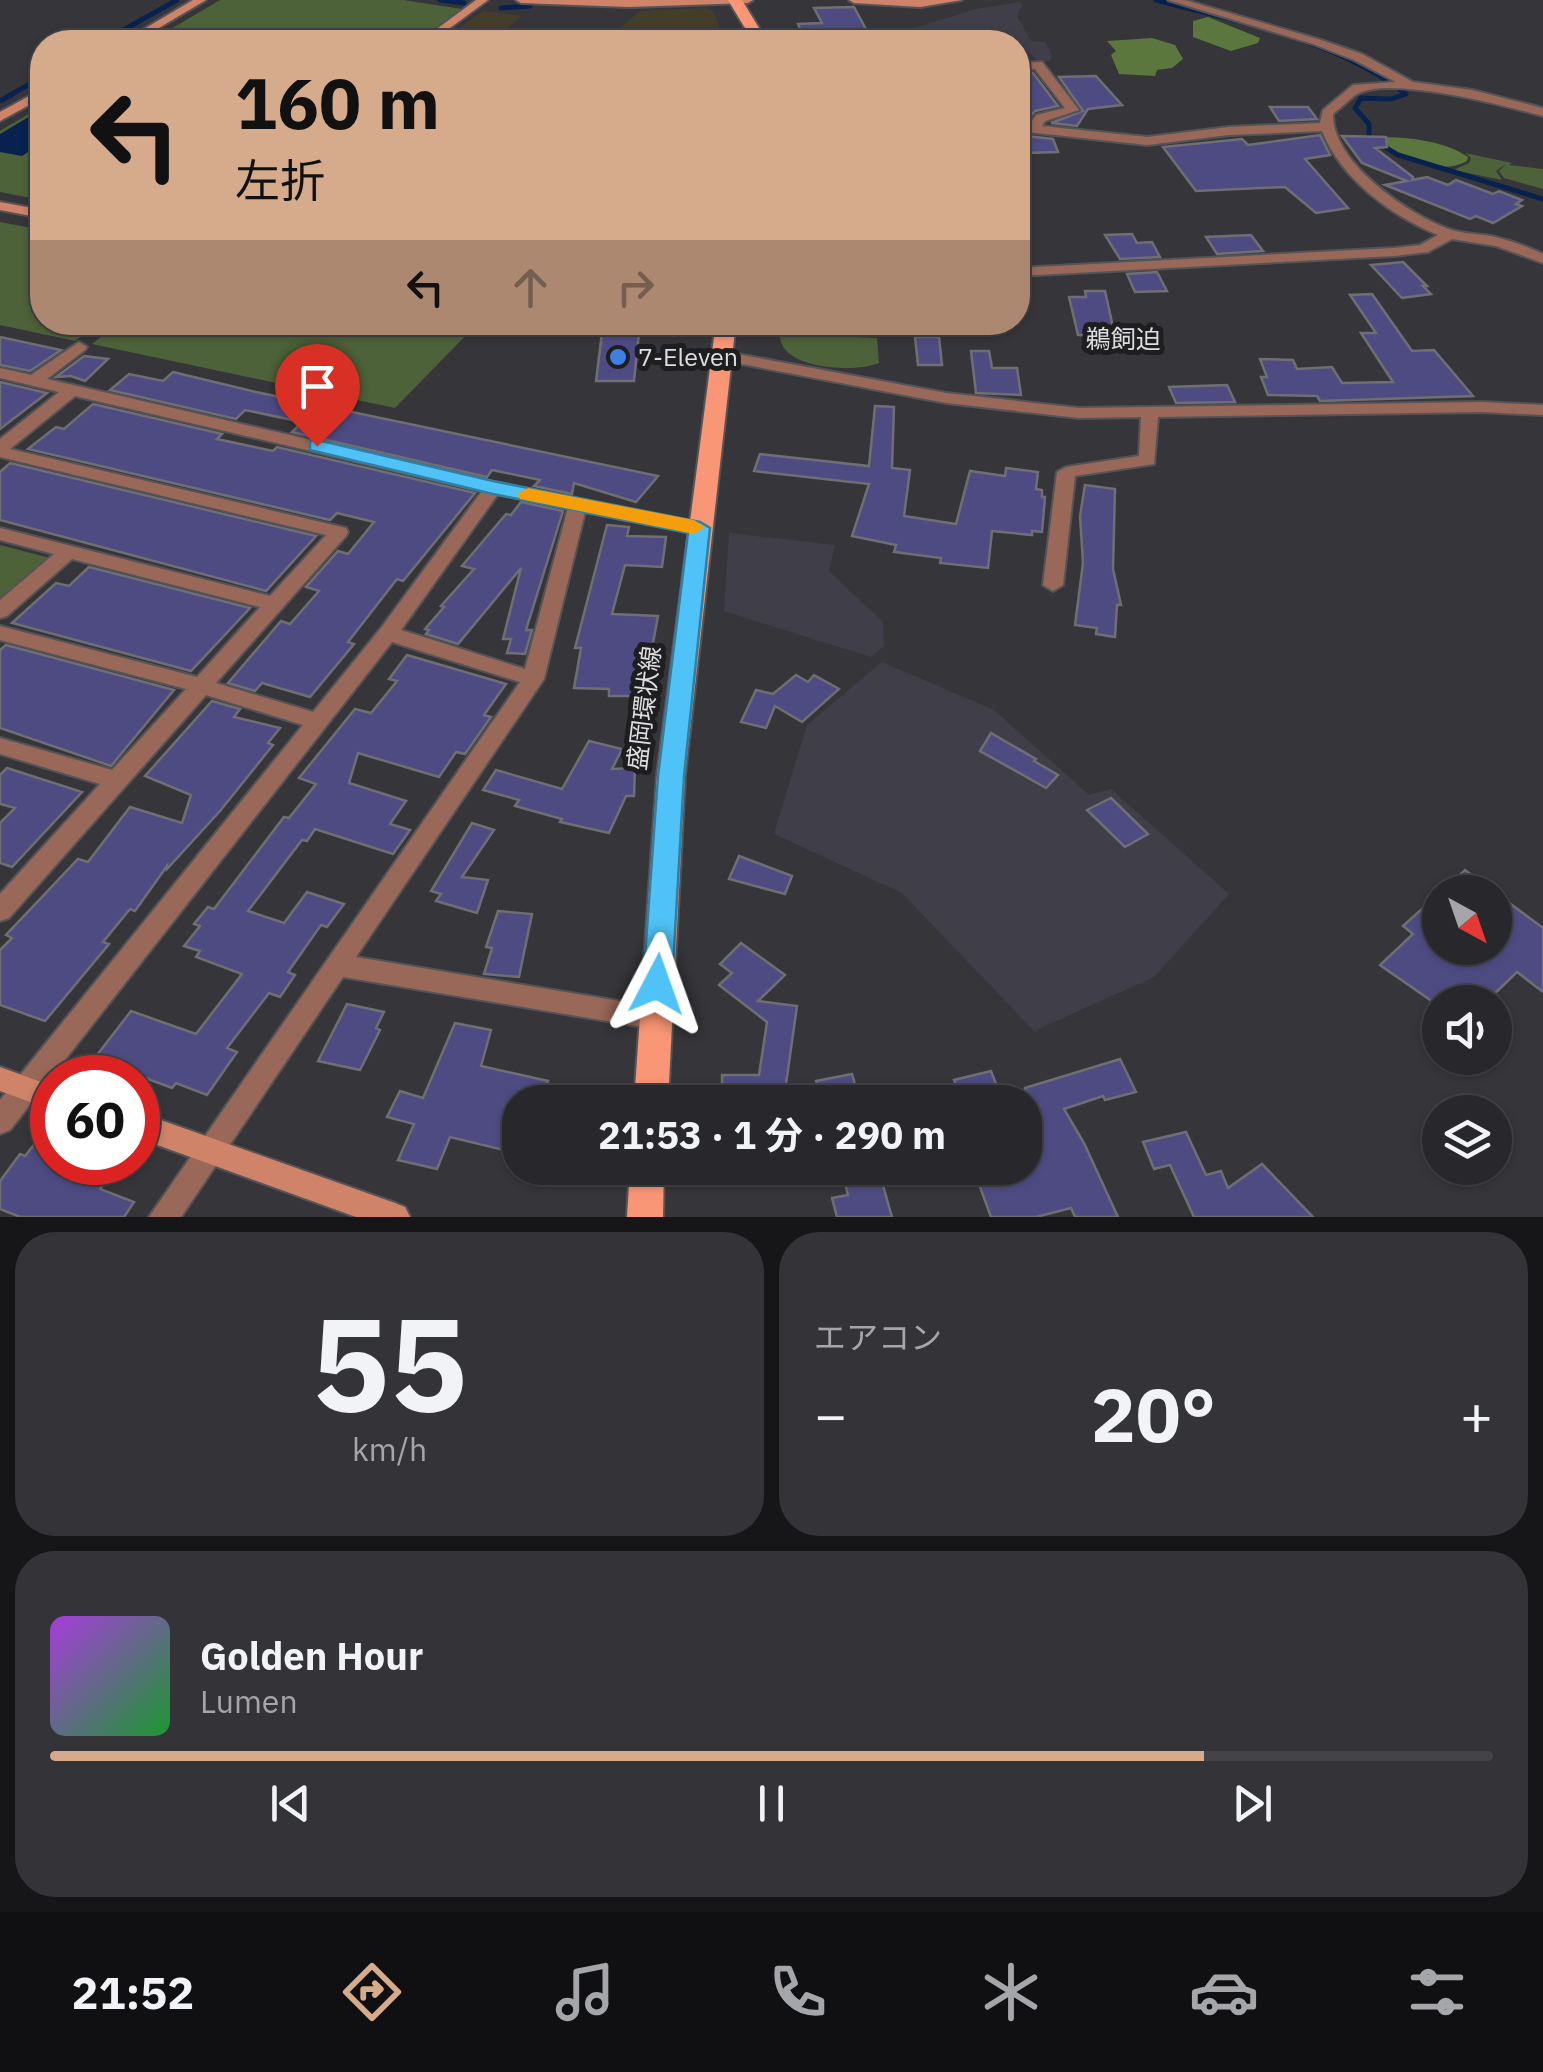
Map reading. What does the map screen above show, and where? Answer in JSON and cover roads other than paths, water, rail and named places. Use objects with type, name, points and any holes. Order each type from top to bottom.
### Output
[{"type":"main road","points":[[736,0],[752,30]]},
{"type":"main road","name":"盛岡環状線","points":[[651,1085],[671,776],[724,335]]},
{"type":"main road","points":[[645,1217],[646,1185]]},
{"type":"street","points":[[149,30],[201,0]]},
{"type":"street","points":[[441,30],[484,0]]},
{"type":"street","points":[[521,0],[629,4],[748,0]]},
{"type":"street","points":[[854,0],[920,4],[957,0]]},
{"type":"street","points":[[1172,0],[1358,57],[1401,85]]},
{"type":"street","points":[[1030,66],[1038,65],[1073,110],[1040,118],[1034,128]]},
{"type":"street","points":[[1543,112],[1472,94],[1401,85],[1357,88],[1327,113],[1325,127],[1374,191],[1449,235],[1495,242],[1543,259]]},
{"type":"street","points":[[0,117],[30,99]]},
{"type":"street","points":[[1030,128],[1147,141],[1246,130],[1325,127]]},
{"type":"street","points":[[0,206],[30,212]]},
{"type":"street","points":[[1030,271],[1394,252],[1423,248],[1449,235]]},
{"type":"street","points":[[34,381],[79,347]]},
{"type":"street","points":[[721,356],[946,398],[1079,413],[1482,407],[1543,410]]},
{"type":"street","points":[[0,373],[493,488],[700,528]]},
{"type":"street","points":[[0,450],[73,390]]},
{"type":"street","points":[[1053,585],[1066,472],[1148,460],[1150,414]]},
{"type":"street","points":[[0,450],[339,532],[116,780],[11,883],[0,911]]},
{"type":"street","points":[[0,1122],[315,720],[388,633],[493,488]]},
{"type":"street","points":[[164,1217],[534,679],[578,504]]},
{"type":"street","points":[[0,534],[274,604]]},
{"type":"street","points":[[0,611],[68,552]]},
{"type":"street","points":[[0,633],[315,720]]},
{"type":"street","points":[[388,633],[534,679]]},
{"type":"street","points":[[0,746],[116,780]]},
{"type":"street","points":[[337,965],[655,1018]]},
{"type":"street","points":[[160,1132],[396,1217]]},
{"type":"water","points":[[30,116],[30,151],[22,156],[0,152],[0,134]]},
{"type":"waterway","points":[[123,30],[177,0]]},
{"type":"waterway","points":[[440,0],[464,3]]},
{"type":"waterway","points":[[1156,0],[1254,25],[1349,59],[1406,94],[1391,99],[1361,98],[1355,108],[1369,124],[1369,137],[1398,155],[1543,199]]},
{"type":"waterway","points":[[501,8],[530,6]]},
{"type":"waterway","points":[[0,101],[30,84]]},
{"type":"place","name":"7-Eleven","points":[[618,357]]},
{"type":"district","name":"鵜飼迫","points":[[1123,339]]}]
